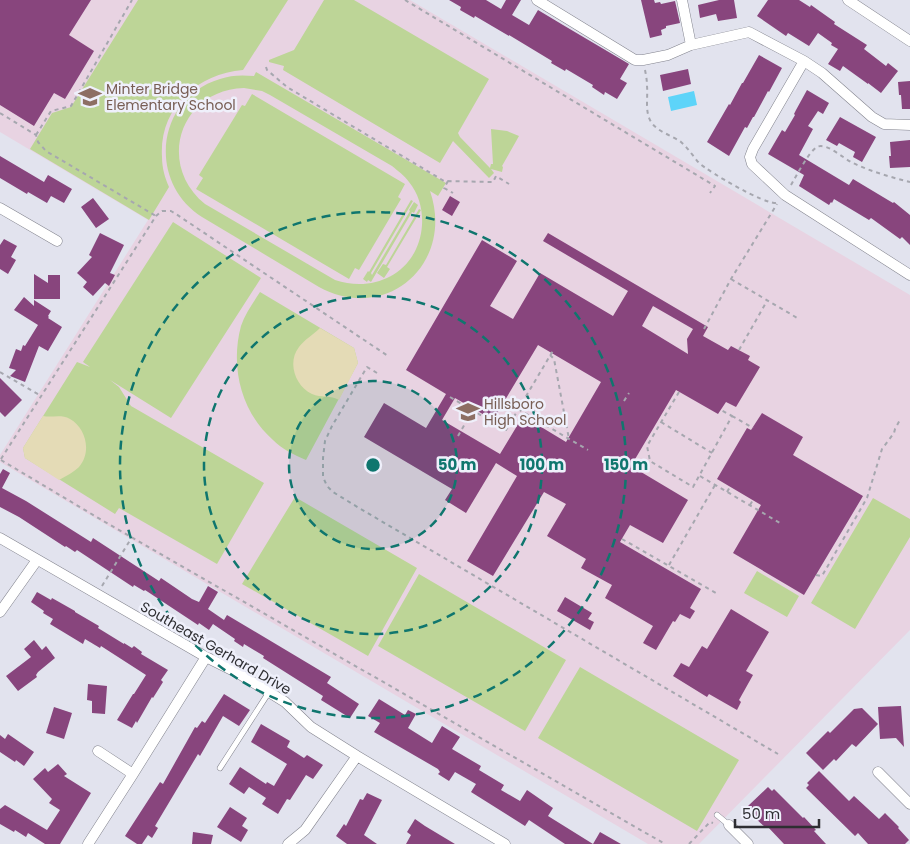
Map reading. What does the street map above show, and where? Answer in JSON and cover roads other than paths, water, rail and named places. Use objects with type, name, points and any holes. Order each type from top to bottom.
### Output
[{"type":"street","points":[[536,0],[635,60],[668,56],[691,45],[749,32],[804,61],[822,73],[872,117],[884,124],[910,125]]},
{"type":"street","points":[[682,0],[691,45]]},
{"type":"street","points":[[848,0],[860,3],[910,41]]},
{"type":"street","points":[[804,61],[753,148],[750,157],[752,164],[785,195],[910,274]]},
{"type":"street","points":[[0,208],[57,241]]},
{"type":"street","name":"Southeast Gerhard Drive","points":[[0,538],[206,657],[238,673],[285,702],[311,728],[505,844]]},
{"type":"street","points":[[0,612],[37,560]]},
{"type":"street","points":[[88,844],[206,657]]},
{"type":"street","points":[[98,751],[133,774]]},
{"type":"street","points":[[288,844],[305,830],[356,756]]},
{"type":"street","points":[[878,772],[910,804]]},
{"type":"street","points":[[729,825],[748,844]]},
{"type":"lane","points":[[220,768],[268,692]]},
{"type":"lane","points":[[717,815],[729,825]]},
{"type":"water","points":[[694,91],[697,105],[671,111],[668,97]]},
{"type":"place","name":"Minter Bridge Elementary School","points":[[90,97]]},
{"type":"place","name":"Hillsboro High School","points":[[468,412]]}]
